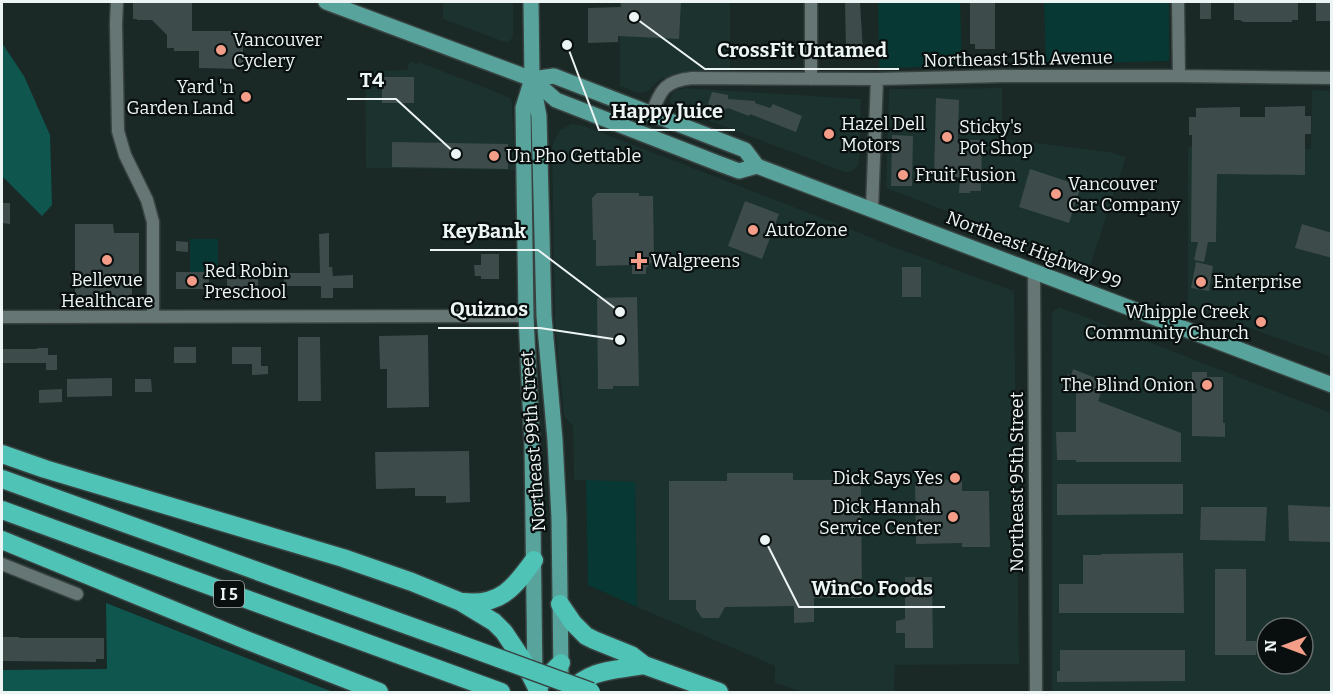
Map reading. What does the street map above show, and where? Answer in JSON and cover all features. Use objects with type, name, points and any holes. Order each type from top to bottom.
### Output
[{"type":"highway","points":[[2,454],[45,469],[344,558],[461,602],[494,622],[504,632],[524,662],[538,689]]},
{"type":"highway","name":"I 5","points":[[2,478],[591,693]]},
{"type":"highway","name":"I 5","points":[[2,510],[501,693]]},
{"type":"highway","points":[[2,540],[379,693]]},
{"type":"highway","points":[[461,602],[487,602],[500,597],[521,578],[534,560]]},
{"type":"highway","points":[[560,604],[573,623],[586,636],[631,655],[644,665],[719,693]]},
{"type":"highway","points":[[534,663],[538,689]]},
{"type":"highway","points":[[538,689],[561,663]]},
{"type":"highway","points":[[569,693],[576,685],[593,674],[644,665]]},
{"type":"main road","name":"Northeast Highway 99","points":[[326,2],[532,79],[556,100],[739,171],[757,166]]},
{"type":"main road","name":"Northeast 99th Street","points":[[531,2],[532,79],[539,116],[544,316],[559,518],[561,693]]},
{"type":"main road","name":"Northeast Highway 99","points":[[532,79],[554,75],[746,150],[757,166],[1332,385]]},
{"type":"main road","name":"Northeast 99th Street","points":[[532,79],[523,108],[526,316],[532,444],[534,663]]},
{"type":"main road","points":[[526,316],[537,332],[541,399],[554,432]]},
{"type":"street","points":[[117,2],[118,131],[125,155],[147,200],[153,222],[153,316]]},
{"type":"street","points":[[811,2],[811,79]]},
{"type":"street","points":[[1178,2],[1179,75]]},
{"type":"street","name":"Northeast 15th Avenue","points":[[652,113],[665,88],[677,80],[692,78],[877,79],[1179,75],[1332,78]]},
{"type":"street","points":[[872,208],[877,79]]},
{"type":"street","name":"Northeast 95th Street","points":[[1034,272],[1036,693]]},
{"type":"street","points":[[2,316],[526,316]]},
{"type":"street","points":[[2,564],[77,594]]},
{"type":"shaded area","points":[[443,2],[513,2],[513,37],[507,43],[443,19]]},
{"type":"shaded area","points":[[619,2],[730,2],[730,72],[698,73],[660,79],[648,91],[639,93],[620,86]]},
{"type":"shaded area","points":[[878,2],[960,2],[962,66],[879,68]]},
{"type":"shaded area","points":[[1044,2],[1169,2],[1169,61],[1046,64]]},
{"type":"shaded area","points":[[410,61],[418,64],[419,62],[511,99],[515,170],[366,168],[365,71],[407,70]]},
{"type":"shaded area","points":[[686,88],[861,99],[859,164],[852,171],[839,170],[673,107],[670,101],[675,90]]},
{"type":"shaded area","points":[[1002,88],[1002,139],[1109,152],[1126,157],[1090,266],[886,188],[889,89]]},
{"type":"shaded area","points":[[1312,90],[1331,91],[1331,357],[1188,304],[1188,147],[1311,149]]},
{"type":"shaded area","points":[[572,124],[584,126],[891,246],[1014,291],[1019,664],[895,665],[894,692],[803,692],[775,683],[775,666],[637,607],[635,482],[574,480],[573,426],[564,416],[555,321],[552,146],[560,130]]},
{"type":"shaded area","points":[[190,239],[218,239],[218,272],[190,272]]},
{"type":"shaded area","points":[[1062,308],[1331,413],[1331,692],[1052,692],[1052,312]]},
{"type":"shaded area","points":[[586,480],[635,482],[637,607],[588,585]]},
{"type":"green space","points":[[2,43],[24,76],[50,135],[52,205],[42,216],[2,176]]},
{"type":"green space","points":[[106,603],[333,692],[2,692],[2,670],[107,669]]},
{"type":"building","points":[[133,2],[192,2],[192,31],[243,31],[243,69],[199,68],[199,51],[174,51],[174,48],[167,48],[167,35],[152,20],[133,19]]},
{"type":"building","points":[[621,2],[681,2],[679,39],[618,36],[618,42],[588,43],[588,8],[621,7]]},
{"type":"building","points":[[845,2],[860,2],[863,51],[846,52]]},
{"type":"building","points":[[970,2],[995,2],[995,49],[975,49],[975,44],[970,44]]},
{"type":"building","points":[[1200,2],[1211,2],[1211,19],[1200,19]]},
{"type":"building","points":[[1234,2],[1298,2],[1298,20],[1244,22],[1234,20]]},
{"type":"building","points":[[1316,2],[1332,2],[1332,21],[1316,21]]},
{"type":"building","points":[[382,77],[414,77],[414,103],[382,103]]},
{"type":"building","points":[[712,92],[728,95],[728,99],[755,101],[755,103],[770,108],[773,104],[802,116],[796,132],[750,114],[749,116],[728,108],[722,111],[707,107]]},
{"type":"building","name":"Sticky's Pot Shop","points":[[936,98],[959,100],[958,140],[982,140],[981,191],[959,193],[960,177],[934,177]]},
{"type":"building","points":[[1305,106],[1305,116],[1311,116],[1311,134],[1305,134],[1305,175],[1217,174],[1216,242],[1208,242],[1204,262],[1194,260],[1198,242],[1191,242],[1192,135],[1189,135],[1189,117],[1196,117],[1196,108],[1240,107],[1240,117],[1265,117],[1265,107]]},
{"type":"building","points":[[892,135],[913,136],[912,186],[891,186]]},
{"type":"building","points":[[392,142],[508,144],[508,169],[392,167]]},
{"type":"building","points":[[1030,169],[1081,186],[1069,223],[1019,207]]},
{"type":"building","name":"Walgreens","points":[[597,193],[639,193],[639,196],[653,196],[654,260],[646,268],[646,274],[632,274],[632,265],[596,266],[592,198]]},
{"type":"building","name":"AutoZone","points":[[745,201],[779,214],[762,259],[728,246]]},
{"type":"building","points":[[2,203],[10,203],[10,224],[2,223]]},
{"type":"building","name":"Bellevue Healthcare","points":[[75,224],[113,224],[114,233],[139,233],[139,284],[132,284],[132,297],[75,297]]},
{"type":"building","points":[[1302,224],[1332,233],[1332,258],[1295,248]]},
{"type":"building","points":[[329,233],[329,267],[332,267],[333,276],[353,275],[353,288],[333,288],[333,298],[321,298],[321,286],[284,286],[284,273],[320,273],[319,234]]},
{"type":"building","points":[[176,241],[188,242],[188,252],[176,251]]},
{"type":"building","points":[[481,254],[499,254],[499,279],[481,279],[481,276],[475,276],[474,265],[481,265]]},
{"type":"building","name":"Enterprise","points":[[1196,262],[1213,266],[1209,291],[1191,288]]},
{"type":"building","points":[[902,267],[921,267],[921,297],[902,297]]},
{"type":"building","name":"Red Robin Preschool","points":[[176,272],[209,272],[209,289],[176,289]]},
{"type":"building","points":[[227,276],[258,276],[258,289],[227,289]]},
{"type":"building","points":[[637,297],[639,386],[613,386],[613,389],[598,389],[597,298]]},
{"type":"building","points":[[428,335],[429,407],[387,408],[387,369],[380,369],[379,336]]},
{"type":"building","points":[[298,337],[320,337],[321,401],[298,401]]},
{"type":"building","points":[[174,347],[196,347],[196,363],[174,363]]},
{"type":"building","points":[[232,347],[261,347],[261,366],[268,366],[268,374],[252,375],[252,364],[232,364]]},
{"type":"building","points":[[48,348],[48,355],[57,355],[57,370],[46,370],[46,363],[2,363],[2,349]]},
{"type":"building","points":[[1073,369],[1105,382],[1098,401],[1181,433],[1181,462],[1057,460],[1056,432],[1076,432],[1076,391],[1063,386],[1068,374],[1071,376]]},
{"type":"building","points":[[1192,372],[1207,372],[1207,377],[1223,377],[1225,437],[1192,436]]},
{"type":"building","points":[[112,378],[112,396],[67,397],[67,379]]},
{"type":"building","points":[[135,379],[151,379],[152,392],[135,392]]},
{"type":"building","points":[[62,389],[62,402],[39,403],[39,390]]},
{"type":"building","points":[[469,451],[470,502],[446,503],[446,496],[415,496],[415,488],[376,489],[375,452]]},
{"type":"building","points":[[727,473],[793,473],[793,480],[861,480],[862,598],[814,598],[814,622],[794,623],[794,606],[725,607],[719,618],[702,618],[696,609],[696,600],[669,600],[669,481],[727,481]]},
{"type":"building","name":"Dick Hannah Service Center","points":[[962,479],[962,491],[989,491],[990,547],[962,547],[962,543],[916,544],[915,483],[939,483],[939,480]]},
{"type":"building","points":[[1057,484],[1183,484],[1183,514],[1057,515]]},
{"type":"building","points":[[1288,505],[1332,507],[1332,542],[1289,541]]},
{"type":"building","points":[[1201,507],[1267,507],[1265,541],[1200,540]]},
{"type":"building","points":[[1183,553],[1184,613],[1059,613],[1059,584],[1083,584],[1083,555]]},
{"type":"building","points":[[1215,569],[1246,569],[1246,641],[1255,641],[1255,655],[1215,655]]},
{"type":"building","points":[[905,577],[932,577],[933,648],[905,648],[905,633],[896,633],[896,621],[905,619]]},
{"type":"building","points":[[3,637],[104,638],[104,659],[96,659],[96,662],[2,661]]},
{"type":"building","points":[[1060,650],[1185,650],[1185,681],[1057,682],[1057,671],[1060,671]]},
{"type":"place","name":"CrossFit Untamed","points":[[634,17]]},
{"type":"place","name":"Happy Juice","points":[[567,45]]},
{"type":"place","name":"Vancouver Cyclery","points":[[221,50]]},
{"type":"place","name":"Yard 'n Garden Land","points":[[246,97]]},
{"type":"place","name":"Hazel Dell Motors","points":[[829,134]]},
{"type":"place","name":"Sticky's Pot Shop","points":[[947,137]]},
{"type":"place","name":"T4","points":[[456,154]]},
{"type":"place","name":"Un Pho Gettable","points":[[494,156]]},
{"type":"place","name":"Fruit Fusion","points":[[903,175]]},
{"type":"place","name":"Vancouver Car Company","points":[[1056,194]]},
{"type":"place","name":"AutoZone","points":[[753,230]]},
{"type":"place","name":"Bellevue Healthcare","points":[[107,260]]},
{"type":"place","name":"Walgreens","points":[[639,261]]},
{"type":"place","name":"Red Robin Preschool","points":[[192,281]]},
{"type":"place","name":"Enterprise","points":[[1201,282]]},
{"type":"place","name":"KeyBank","points":[[620,312]]},
{"type":"place","name":"Whipple Creek Community Church","points":[[1261,322]]},
{"type":"place","name":"Quiznos","points":[[620,340]]},
{"type":"place","name":"The Blind Onion","points":[[1207,385]]},
{"type":"place","name":"Dick Says Yes","points":[[955,478]]},
{"type":"place","name":"Dick Hannah Service Center","points":[[953,517]]},
{"type":"place","name":"WinCo Foods","points":[[765,540]]}]
